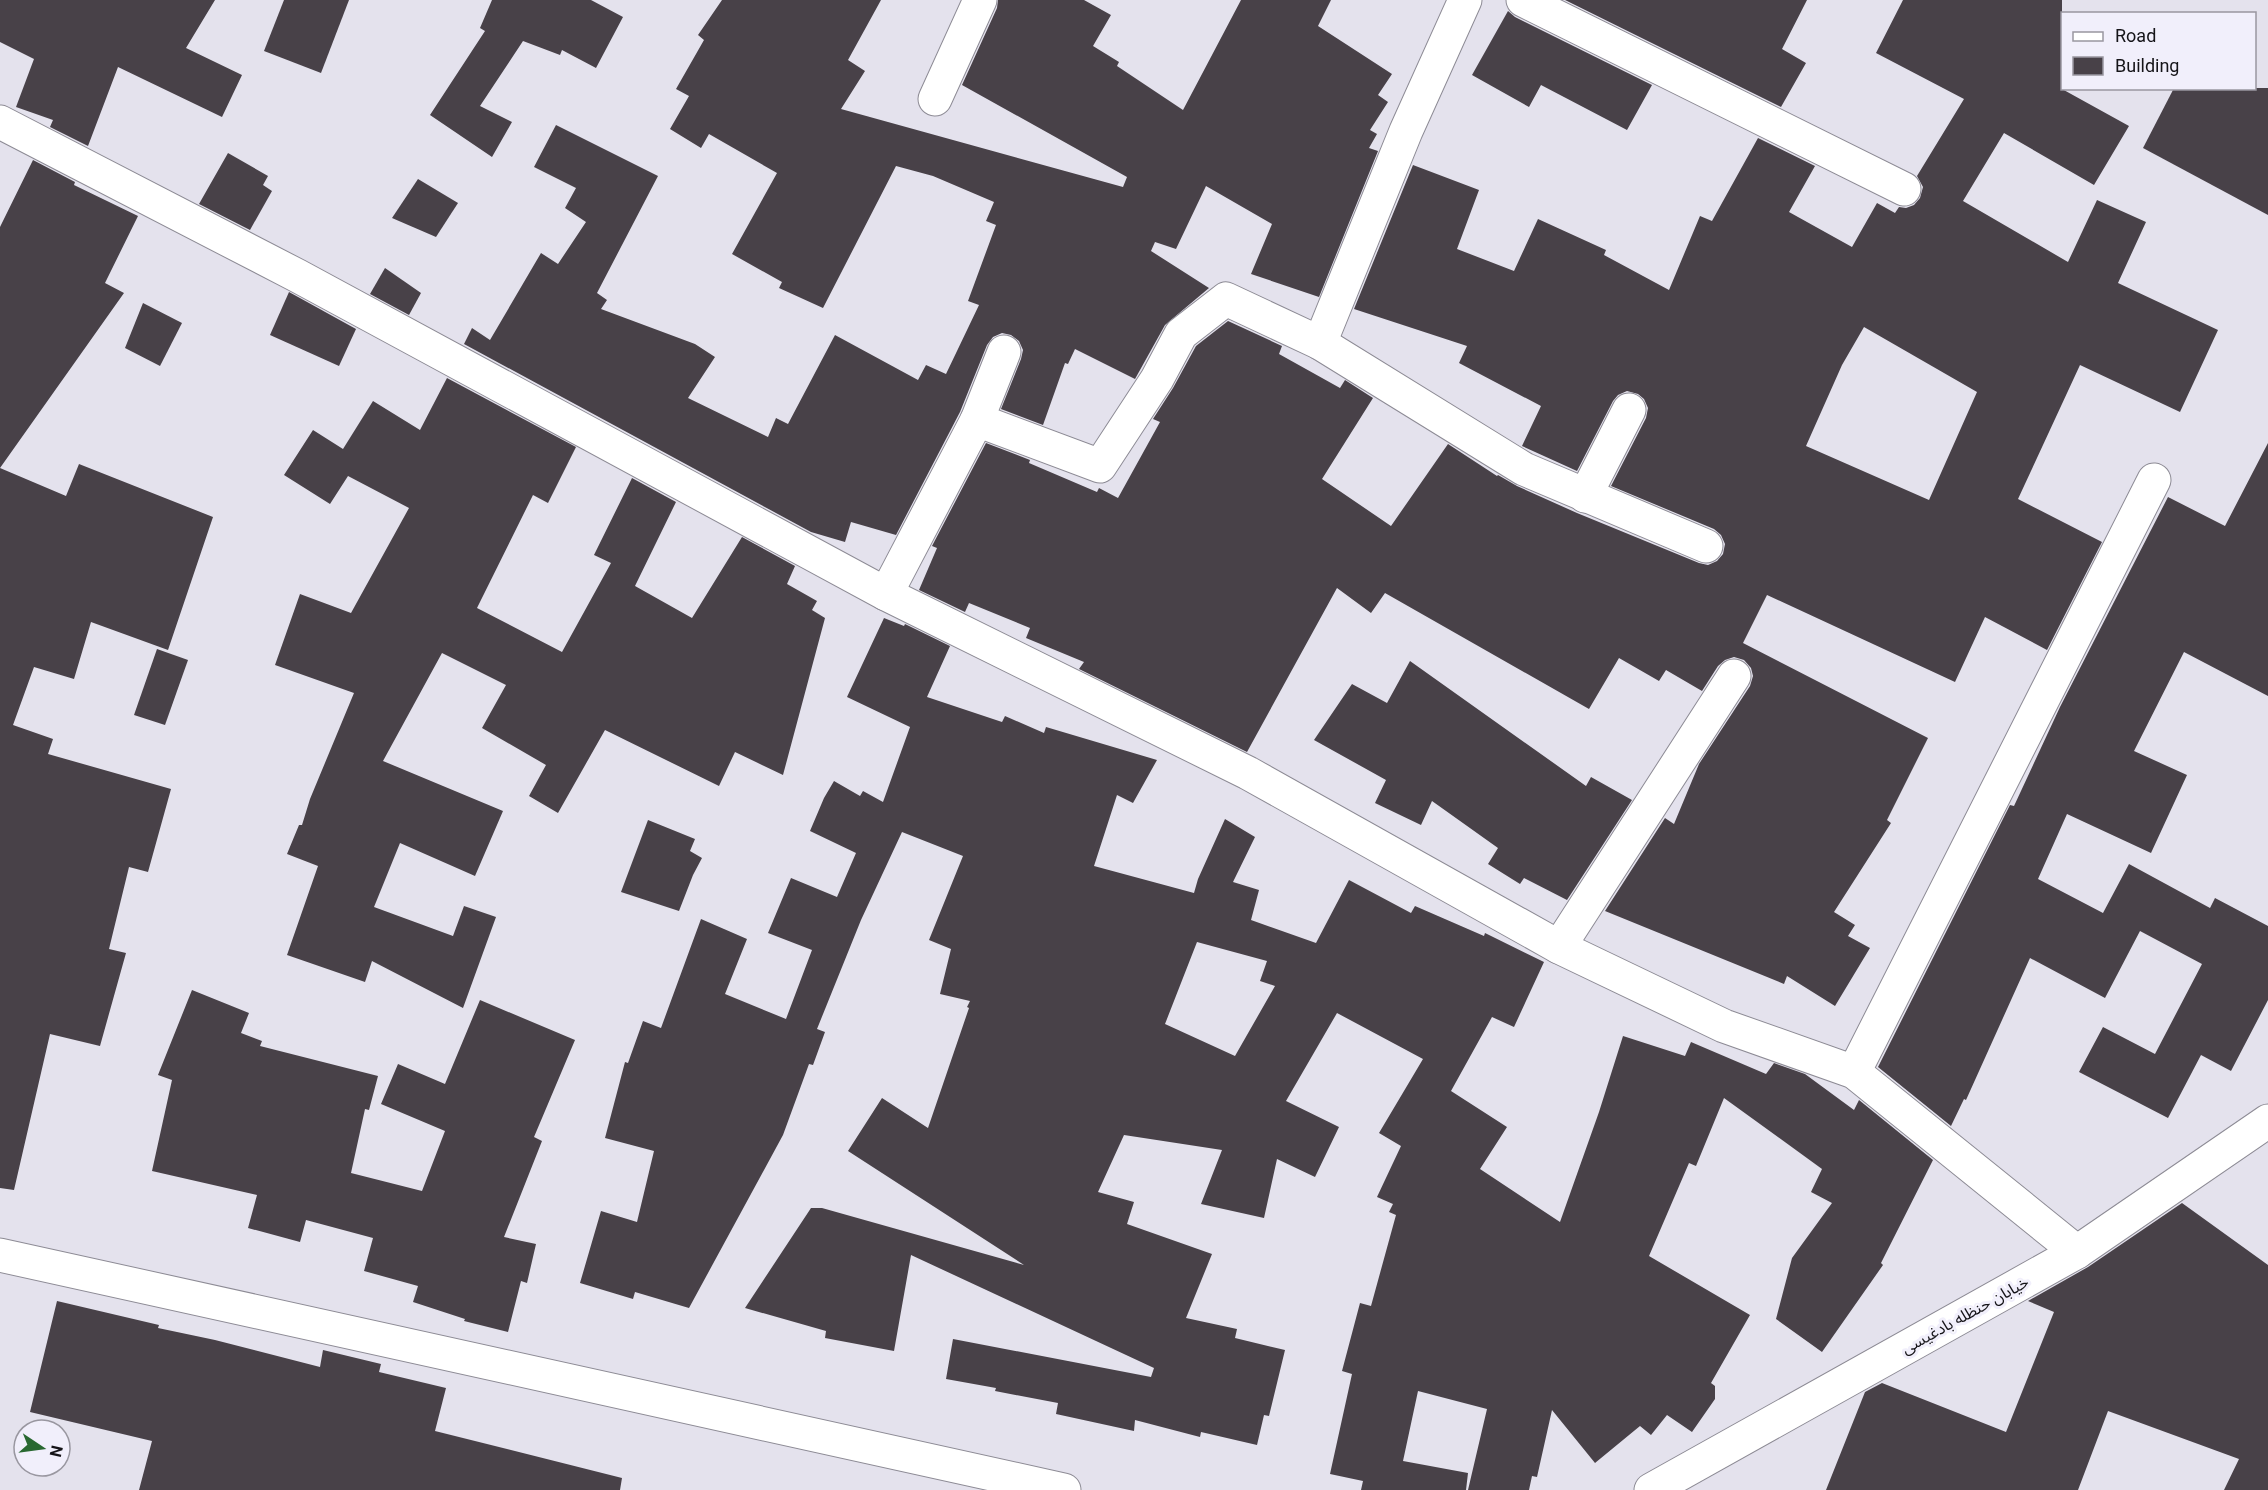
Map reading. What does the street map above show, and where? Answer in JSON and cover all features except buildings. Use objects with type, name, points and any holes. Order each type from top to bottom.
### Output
[{"type":"street","points":[[936,99],[980,0]]},
{"type":"street","points":[[1320,343],[1406,130],[1465,0]]},
{"type":"street","points":[[1523,0],[1904,189]]},
{"type":"street","points":[[0,122],[298,276],[886,594],[1248,773],[1558,947],[1724,1026],[1854,1072],[2077,1252]]},
{"type":"street","points":[[977,420],[1100,466],[1157,379],[1181,334],[1226,299],[1320,343],[1524,469],[1706,546]]},
{"type":"street","points":[[886,594],[977,420],[1004,351]]},
{"type":"street","points":[[1585,496],[1629,410]]},
{"type":"street","points":[[1854,1072],[2154,480]]},
{"type":"street","points":[[1558,947],[1734,676]]},
{"type":"street","name":"خیابان حنظله بادغیسی","points":[[1651,1490],[2077,1252],[2268,1121]]},
{"type":"street","points":[[0,1255],[1064,1490]]}]
